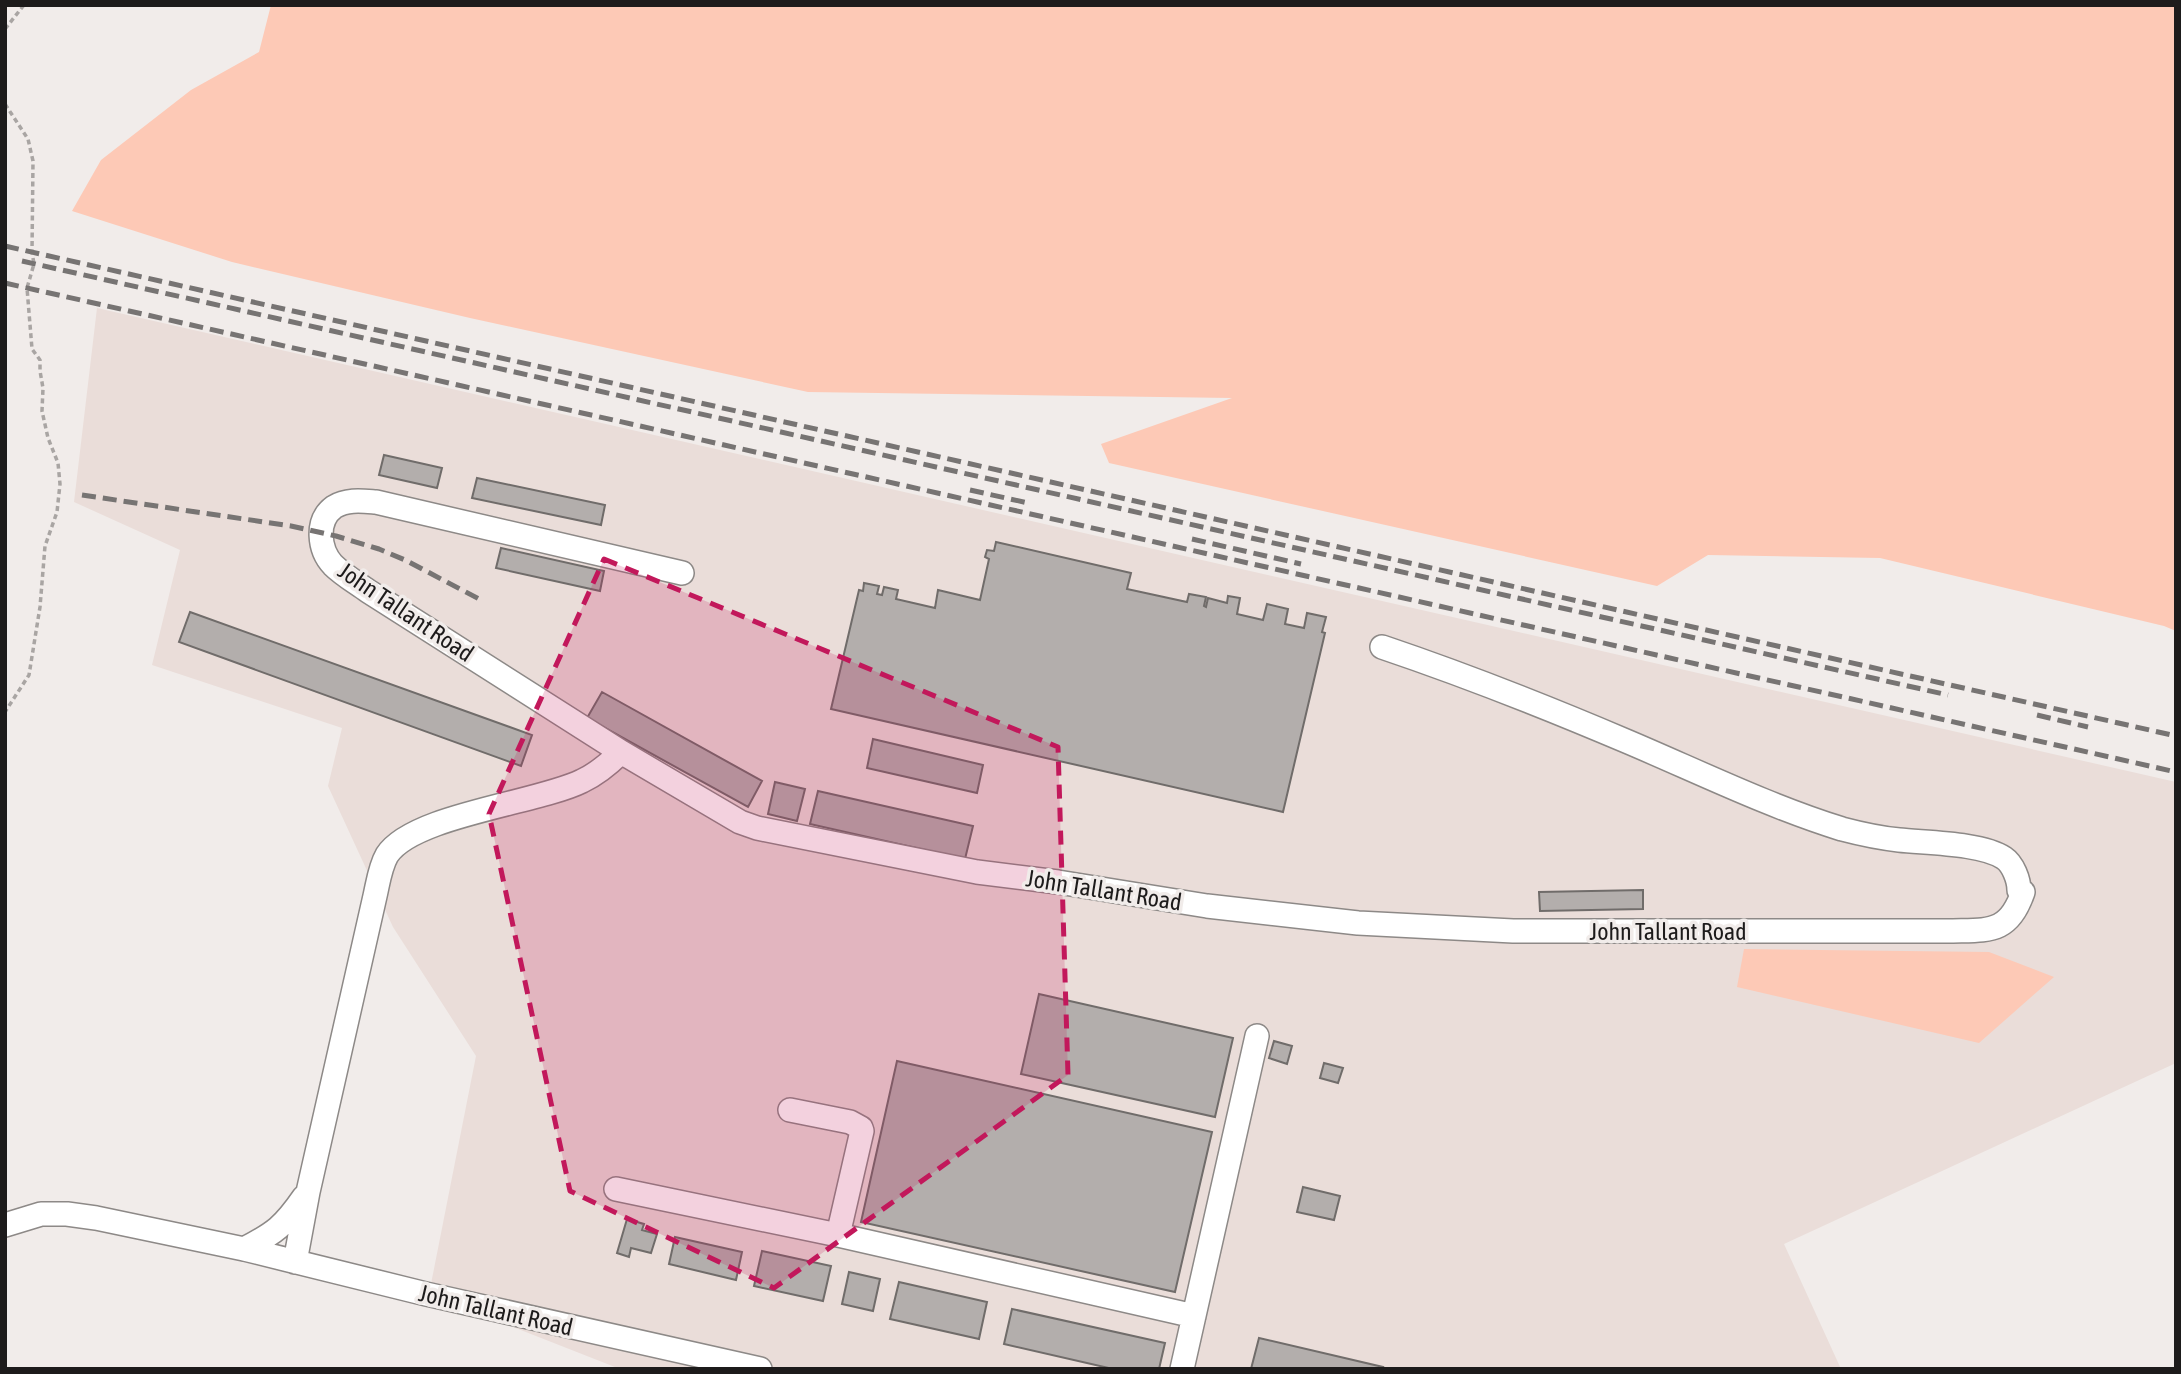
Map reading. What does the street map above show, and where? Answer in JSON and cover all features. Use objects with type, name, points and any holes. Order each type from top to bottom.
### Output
[{"type":"lane","name":"John Tallant Road","points":[[682,573],[376,502],[356,500],[335,506],[322,526],[321,540],[325,553],[333,565],[349,577],[621,752],[740,822],[777,833],[977,872],[1207,906],[1358,923],[1513,931],[1925,932],[1988,930],[2007,922],[2017,908],[2023,892],[2018,890],[2018,881],[2006,859],[1992,853],[1969,847],[1859,834],[1818,821],[1623,739],[1382,647]]},
{"type":"lane","points":[[295,1262],[308,1192],[375,896],[388,853],[422,830],[581,782],[597,773],[621,752]]},
{"type":"lane","points":[[1182,1369],[1257,1036]]},
{"type":"lane","points":[[790,1110],[850,1122],[861,1128],[838,1236]]},
{"type":"lane","points":[[615,1189],[1194,1316]]},
{"type":"lane","points":[[244,1249],[281,1228],[308,1192]]},
{"type":"lane","name":"John Tallant Road","points":[[5,1226],[41,1214],[96,1218],[244,1249],[426,1294],[760,1369]]},
{"type":"path","points":[[5,29],[24,5]]},
{"type":"path","points":[[5,104],[28,139],[33,161],[34,264],[27,288],[32,349],[40,360],[42,411],[48,438],[58,463],[60,484],[57,512],[45,546],[40,607],[29,675],[5,712]]},
{"type":"highlighted area","points":[[604,559],[1058,747],[1068,1075],[774,1288],[570,1191],[489,814]]},
{"type":"shaded area","points":[[271,5],[2176,5],[2176,631],[1880,558],[1708,555],[1657,586],[1109,463],[1101,444],[1232,398],[808,392],[470,318],[232,262],[72,211],[101,160],[191,90],[259,52]]},
{"type":"shaded area","points":[[97,308],[2176,782],[2176,1063],[1784,1244],[1841,1369],[620,1369],[429,1294],[476,1056],[393,927],[328,786],[342,728],[152,665],[180,550],[74,502]]},
{"type":"shaded area","points":[[1744,949],[1989,952],[2054,977],[1979,1043],[1737,987]]},
{"type":"building","points":[[384,455],[442,468],[437,488],[379,475]]},
{"type":"building","points":[[477,478],[605,505],[601,525],[472,498]]},
{"type":"building","points":[[996,542],[1131,573],[1127,589],[1187,602],[1189,594],[1206,597],[1206,607],[1208,598],[1227,603],[1228,596],[1240,598],[1237,614],[1263,620],[1267,604],[1288,609],[1285,624],[1304,628],[1307,613],[1326,617],[1322,632],[1325,633],[1283,812],[831,709],[859,590],[863,591],[864,583],[879,586],[877,594],[882,595],[884,587],[898,590],[896,599],[935,608],[938,590],[980,600],[989,559],[985,557],[987,550],[994,551]]},
{"type":"building","points":[[501,548],[604,571],[600,591],[496,568]]},
{"type":"building","points":[[190,612],[532,735],[521,766],[179,642]]},
{"type":"building","points":[[602,692],[762,781],[748,807],[587,718]]},
{"type":"building","points":[[873,739],[983,765],[977,793],[867,768]]},
{"type":"building","points":[[775,782],[805,789],[797,821],[768,814]]},
{"type":"building","points":[[818,791],[973,826],[965,859],[810,824]]},
{"type":"building","points":[[1643,890],[1643,909],[1540,911],[1539,892]]},
{"type":"building","points":[[1039,994],[1233,1038],[1215,1117],[1021,1074]]},
{"type":"building","points":[[1274,1041],[1292,1046],[1287,1064],[1269,1058]]},
{"type":"building","points":[[897,1061],[1212,1132],[1175,1292],[861,1222]]},
{"type":"building","points":[[1324,1063],[1343,1068],[1338,1083],[1320,1078]]},
{"type":"building","points":[[1303,1187],[1340,1196],[1334,1220],[1297,1212]]},
{"type":"building","points":[[627,1219],[644,1224],[642,1230],[657,1234],[651,1253],[631,1248],[629,1257],[617,1253]]},
{"type":"building","points":[[675,1237],[742,1252],[736,1280],[669,1264]]},
{"type":"building","points":[[762,1251],[831,1266],[823,1301],[754,1286]]},
{"type":"building","points":[[849,1272],[880,1279],[873,1311],[842,1304]]},
{"type":"building","points":[[899,1282],[987,1302],[979,1339],[890,1319]]},
{"type":"building","points":[[1012,1309],[1165,1343],[1159,1369],[1113,1369],[1004,1344]]},
{"type":"building","points":[[1259,1338],[1383,1367],[1251,1369]]},
{"type":"railway","points":[[5,246],[2176,736]]},
{"type":"railway","points":[[22,261],[1948,695]]},
{"type":"railway","points":[[5,283],[2176,772]]},
{"type":"railway","points":[[970,490],[1028,503]]},
{"type":"railway","points":[[82,495],[291,526],[336,536],[405,560],[481,600]]},
{"type":"railway","points":[[1192,539],[1301,564]]},
{"type":"railway","points":[[2037,715],[2088,727]]}]
